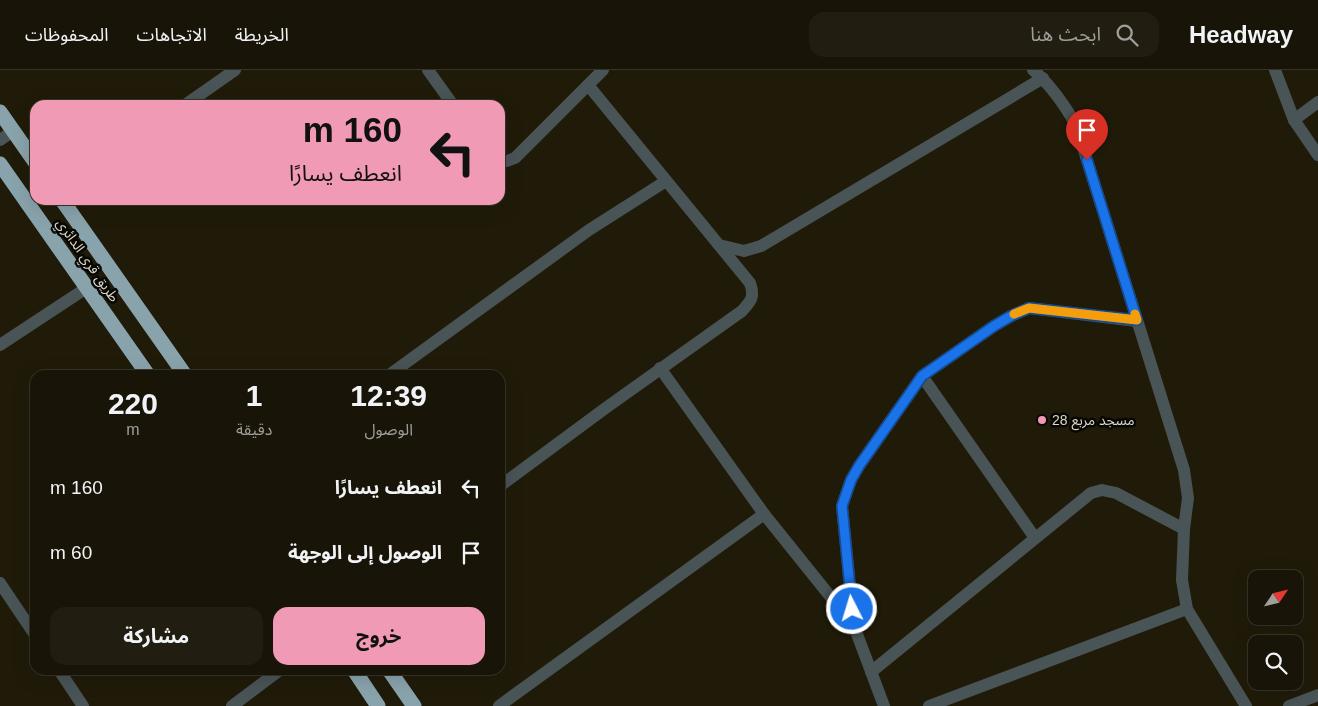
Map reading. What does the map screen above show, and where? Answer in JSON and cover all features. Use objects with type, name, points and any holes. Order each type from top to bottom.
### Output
[{"type":"highway","points":[[0,112],[30,155]]},
{"type":"highway","name":"طريق قري الدائري","points":[[0,164],[145,370]]},
{"type":"highway","name":"طريق قري الدائري","points":[[66,205],[181,370]]},
{"type":"highway","points":[[357,675],[378,706]]},
{"type":"highway","points":[[392,675],[414,706]]},
{"type":"street","points":[[192,100],[235,70]]},
{"type":"street","points":[[428,70],[449,100]]},
{"type":"street","points":[[505,161],[515,158],[603,70]]},
{"type":"street","points":[[1275,70],[1294,120],[1318,155]]},
{"type":"street","points":[[719,245],[744,251],[761,246],[1038,74],[1062,102],[1076,125],[1184,470],[1188,498],[1184,529],[1182,580],[1187,609],[1246,706]]},
{"type":"street","points":[[505,482],[660,368],[742,311],[750,302],[753,291],[750,283],[588,85]]},
{"type":"street","points":[[1294,120],[1318,102]]},
{"type":"street","points":[[0,140],[13,131]]},
{"type":"street","points":[[396,370],[590,230],[666,181]]},
{"type":"street","points":[[0,345],[88,287]]},
{"type":"street","points":[[884,706],[854,626],[842,506],[851,480],[859,466],[922,376],[1011,316],[1029,308],[1137,320]]},
{"type":"street","points":[[660,368],[764,514],[854,626]]},
{"type":"street","points":[[922,376],[1035,538]]},
{"type":"street","points":[[871,672],[1091,493],[1102,490],[1116,493],[1184,529]]},
{"type":"street","points":[[499,706],[764,514]]},
{"type":"street","points":[[0,583],[30,628]]},
{"type":"street","points":[[929,706],[1187,609]]},
{"type":"street","points":[[62,675],[83,706]]},
{"type":"street","points":[[232,706],[273,675]]},
{"type":"street","points":[[1289,706],[1318,694]]},
{"type":"slow traffic","points":[[1014,314],[1029,308],[1137,320],[1135,314]]},
{"type":"place","name":"مسجد مربع 28","points":[[1042,420]]},
{"type":"route","points":[[852,609],[842,506],[851,480],[859,466],[922,376],[994,326],[1029,308],[1137,320],[1087,160]]}]
